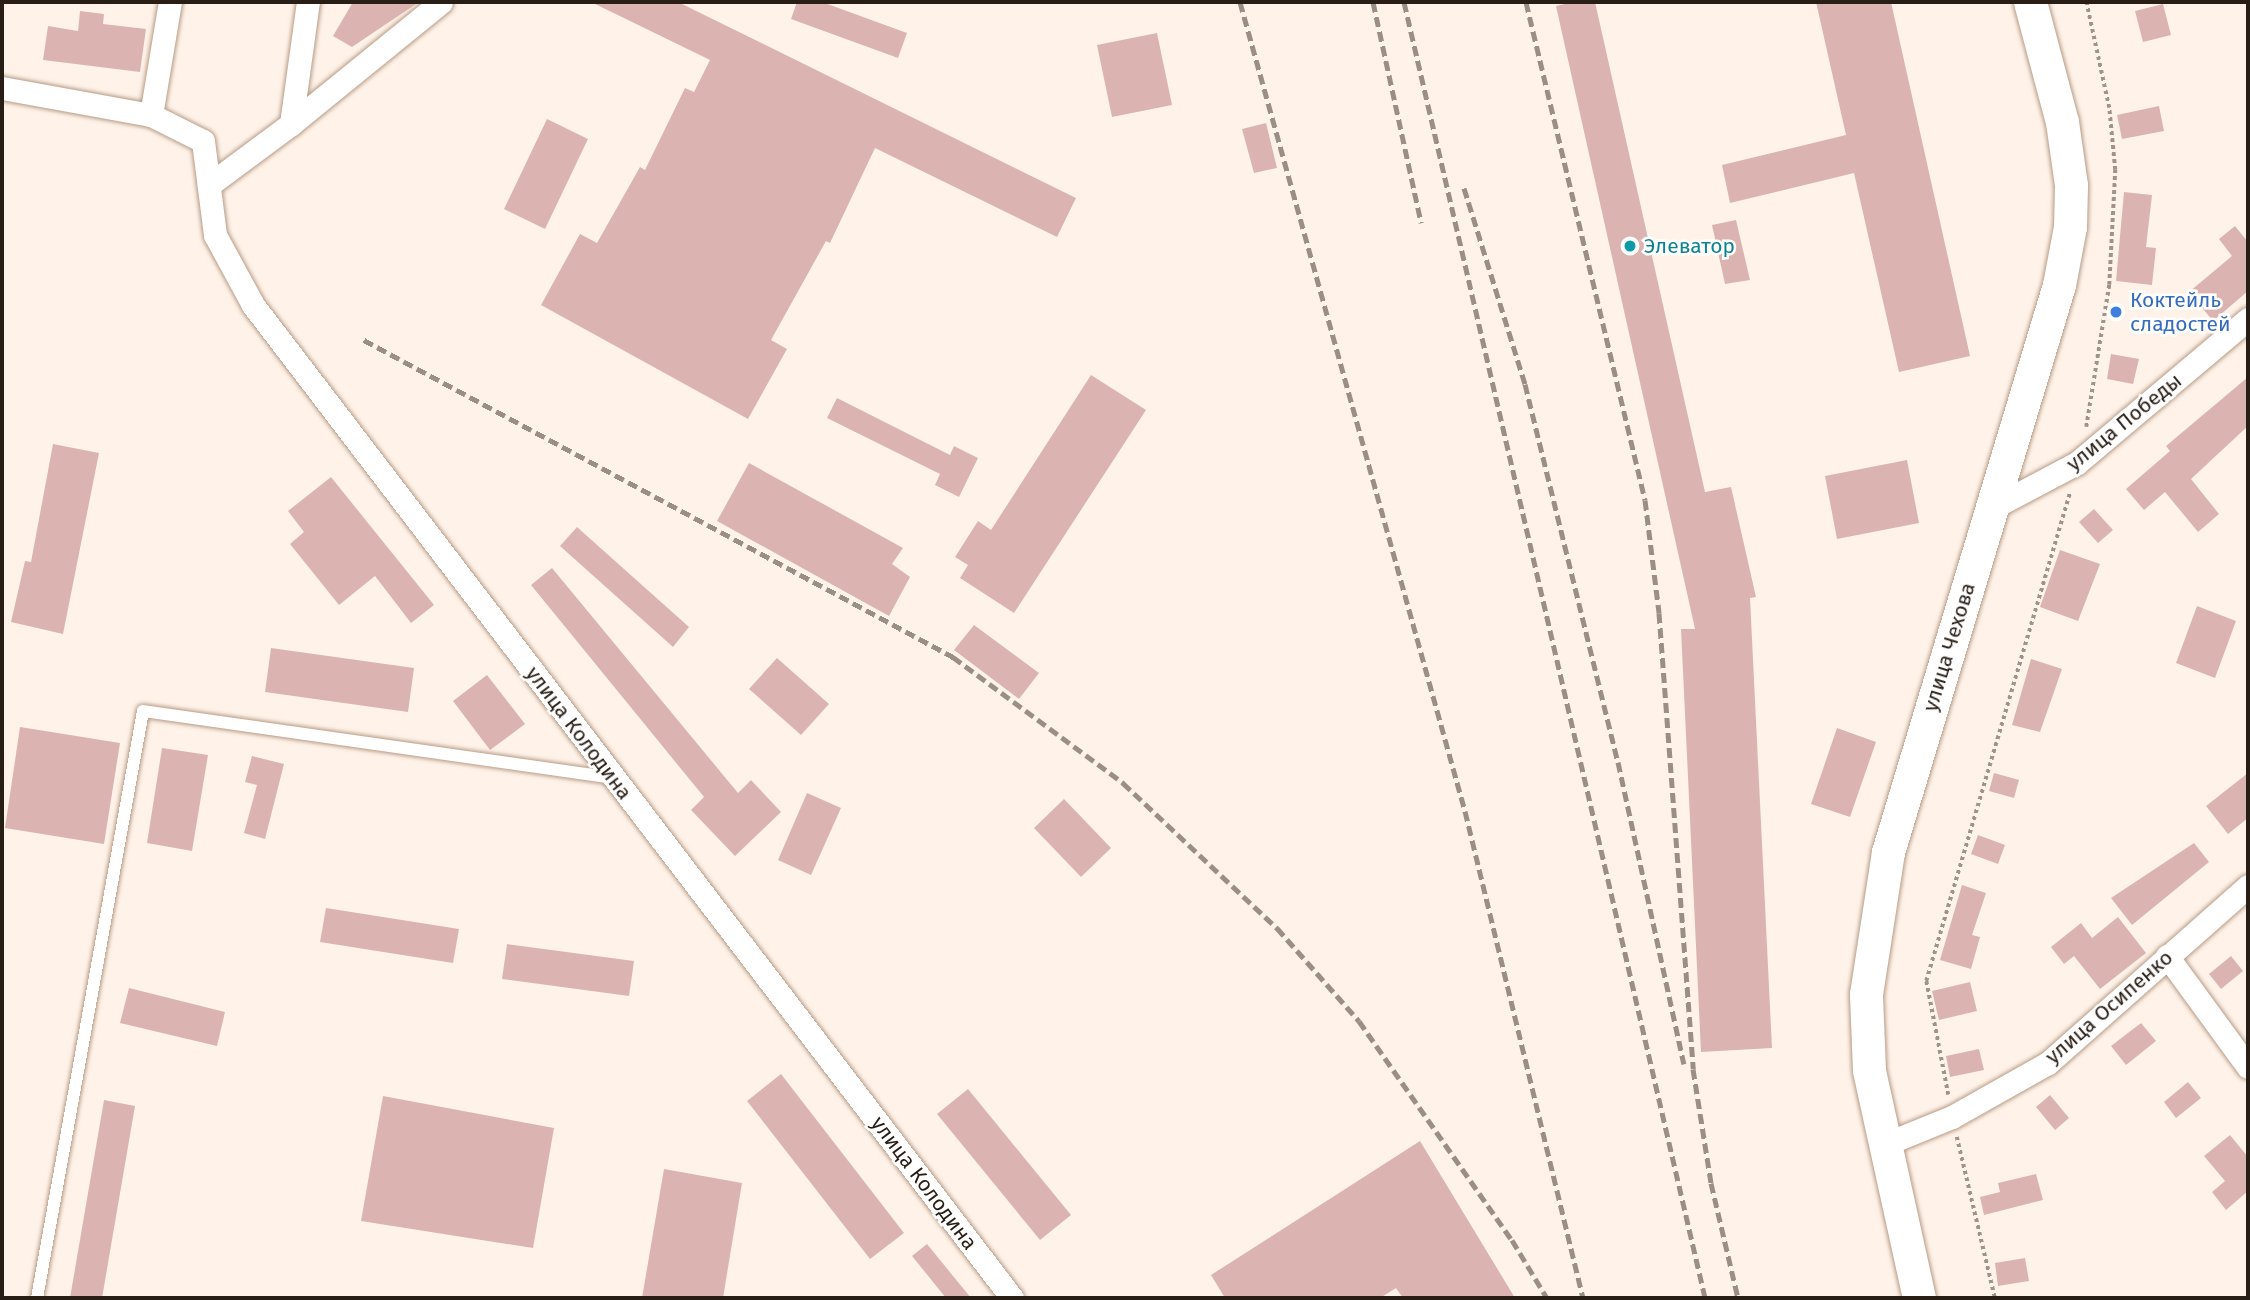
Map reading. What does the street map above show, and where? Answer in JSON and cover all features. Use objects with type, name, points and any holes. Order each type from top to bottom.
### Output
[{"type":"main road","name":"улица Чехова","points":[[1919,1298],[1883,1145],[1869,1070],[1866,993],[1874,922],[1888,852],[2059,285],[2070,227],[2071,185],[2062,122],[2030,2]]},
{"type":"street","points":[[2,88],[151,115],[170,2]]},
{"type":"street","points":[[291,124],[308,2]]},
{"type":"street","points":[[209,185],[291,124],[440,2]]},
{"type":"street","name":"улица Колодина","points":[[151,115],[203,141],[215,234],[253,305],[1012,1298]]},
{"type":"street","name":"улица Победы","points":[[1990,509],[2077,463],[2248,319]]},
{"type":"street","name":"улица Осипенко","points":[[1883,1145],[1952,1117],[2077,1041],[2167,956],[2248,886]]},
{"type":"street","points":[[2167,956],[2248,1067]]},
{"type":"lane","points":[[37,1298],[143,711],[613,778]]},
{"type":"path","points":[[1995,1298],[1952,1117],[1926,981],[2077,463],[2095,390],[2109,285],[2115,170],[2109,108],[2086,2]]},
{"type":"building","points":[[353,2],[419,2],[352,47],[333,36]]},
{"type":"building","points":[[591,2],[678,2],[1076,198],[1057,237],[875,148],[830,243],[826,241],[771,340],[787,349],[748,419],[541,305],[580,234],[597,243],[640,167],[645,170],[685,88],[694,92],[710,60]]},
{"type":"building","points":[[797,2],[822,2],[907,33],[898,58],[791,19]]},
{"type":"building","points":[[1574,2],[1595,2],[1705,492],[1731,487],[1756,597],[1750,598],[1772,1048],[1701,1052],[1681,629],[1695,629],[1556,6]]},
{"type":"building","points":[[1816,2],[1891,2],[1970,356],[1899,372],[1854,173],[1730,203],[1722,165],[1846,135]]},
{"type":"building","points":[[2163,4],[2171,35],[2143,42],[2135,11]]},
{"type":"building","points":[[80,11],[104,14],[103,24],[146,29],[140,72],[43,60],[48,26],[78,31]]},
{"type":"building","points":[[1157,33],[1172,105],[1112,117],[1097,45]]},
{"type":"building","points":[[2159,106],[2164,131],[2122,139],[2117,115]]},
{"type":"building","points":[[547,119],[588,139],[545,229],[504,209]]},
{"type":"building","points":[[1266,123],[1277,168],[1254,173],[1242,129]]},
{"type":"building","points":[[2124,192],[2152,195],[2146,247],[2156,248],[2152,285],[2116,281]]},
{"type":"building","points":[[1736,220],[1750,280],[1725,284],[1712,225]]},
{"type":"building","points":[[2235,226],[2248,242],[2248,291],[2213,321],[2189,292],[2232,256],[2219,239]]},
{"type":"building","points":[[2111,354],[2139,359],[2133,384],[2107,379]]},
{"type":"building","points":[[1091,375],[1146,410],[1014,613],[960,578],[968,565],[955,557],[978,521],[991,530]]},
{"type":"building","points":[[2248,377],[2248,426],[2191,479],[2219,514],[2198,532],[2165,492],[2144,510],[2126,489],[2170,451],[2166,446]]},
{"type":"building","points":[[837,398],[950,455],[954,446],[978,458],[959,497],[935,485],[940,474],[827,418]]},
{"type":"building","points":[[53,444],[99,453],[63,634],[11,622],[25,561],[31,562]]},
{"type":"building","points":[[1907,460],[1919,523],[1837,539],[1825,476]]},
{"type":"building","points":[[749,463],[903,548],[892,564],[910,577],[889,616],[717,521]]},
{"type":"building","points":[[331,477],[434,605],[411,623],[375,576],[339,605],[290,544],[304,532],[288,511]]},
{"type":"building","points":[[2094,509],[2113,530],[2098,543],[2079,522]]},
{"type":"building","points":[[577,527],[689,627],[673,647],[560,546]]},
{"type":"building","points":[[2060,550],[2100,564],[2078,621],[2040,607]]},
{"type":"building","points":[[552,568],[738,793],[751,780],[781,812],[735,856],[691,810],[704,797],[531,585]]},
{"type":"building","points":[[2197,606],[2236,621],[2215,678],[2176,663]]},
{"type":"building","points":[[974,625],[1039,673],[1019,699],[954,650]]},
{"type":"building","points":[[271,648],[414,668],[408,712],[265,692]]},
{"type":"building","points":[[777,658],[829,704],[801,735],[749,689]]},
{"type":"building","points":[[2031,659],[2062,669],[2040,732],[2012,725]]},
{"type":"building","points":[[487,675],[525,724],[490,750],[453,701]]},
{"type":"building","points":[[20,727],[120,743],[104,844],[5,828]]},
{"type":"building","points":[[1837,728],[1876,742],[1850,817],[1811,804]]},
{"type":"building","points":[[162,748],[208,755],[192,851],[147,843]]},
{"type":"building","points":[[252,756],[284,764],[265,839],[244,833],[257,785],[245,782]]},
{"type":"building","points":[[1994,773],[2019,780],[2014,798],[1989,791]]},
{"type":"building","points":[[2248,773],[2248,818],[2228,834],[2206,806]]},
{"type":"building","points":[[807,793],[841,808],[811,875],[778,860]]},
{"type":"building","points":[[1064,799],[1111,848],[1081,877],[1034,828]]},
{"type":"building","points":[[1978,835],[2005,845],[1998,864],[1971,854]]},
{"type":"building","points":[[2194,843],[2209,862],[2132,925],[2111,898]]},
{"type":"building","points":[[1962,885],[1986,893],[1972,935],[1980,937],[1971,969],[1940,960]]},
{"type":"building","points":[[326,908],[459,929],[453,963],[320,942]]},
{"type":"building","points":[[2118,917],[2146,953],[2100,989],[2074,956],[2064,964],[2051,947],[2081,923],[2092,938]]},
{"type":"building","points":[[507,944],[634,961],[629,996],[502,979]]},
{"type":"building","points":[[2231,956],[2243,971],[2221,989],[2209,974]]},
{"type":"building","points":[[1970,982],[1977,1011],[1939,1020],[1932,991]]},
{"type":"building","points":[[129,988],[225,1012],[217,1046],[120,1023]]},
{"type":"building","points":[[2141,1023],[2156,1041],[2126,1065],[2111,1046]]},
{"type":"building","points":[[1979,1049],[1984,1070],[1950,1077],[1946,1056]]},
{"type":"building","points":[[781,1074],[904,1233],[870,1259],[747,1101]]},
{"type":"building","points":[[2188,1082],[2201,1098],[2176,1118],[2164,1102]]},
{"type":"building","points":[[968,1089],[1071,1215],[1040,1240],[937,1114]]},
{"type":"building","points":[[2050,1095],[2069,1118],[2055,1130],[2036,1107]]},
{"type":"building","points":[[383,1096],[554,1128],[533,1248],[361,1221]]},
{"type":"building","points":[[104,1100],[135,1106],[102,1298],[70,1298]]},
{"type":"building","points":[[2230,1135],[2248,1157],[2248,1191],[2226,1210],[2212,1192],[2225,1181],[2204,1156]]},
{"type":"building","points":[[1420,1141],[1515,1298],[1403,1298],[1396,1288],[1380,1298],[1225,1298],[1211,1275]]},
{"type":"building","points":[[664,1169],[742,1183],[723,1298],[642,1298]]},
{"type":"building","points":[[2036,1174],[2043,1200],[1984,1215],[1980,1197],[2000,1192],[1998,1183]]},
{"type":"building","points":[[927,1244],[971,1298],[946,1298],[912,1256]]},
{"type":"building","points":[[2025,1258],[2029,1281],[1998,1286],[1995,1263]]},
{"type":"railway","points":[[1240,2],[1465,811],[1583,1298]]},
{"type":"railway","points":[[1373,2],[1421,223]]},
{"type":"railway","points":[[1404,2],[1705,1298]]},
{"type":"railway","points":[[1526,2],[1645,500],[1659,613],[1693,1069],[1711,1183],[1738,1298]]},
{"type":"railway","points":[[1464,188],[1525,384],[1618,762],[1684,1064]]},
{"type":"railway","points":[[364,340],[953,657],[1123,783],[1277,928],[1359,1021],[1512,1240],[1547,1298]]},
{"type":"place","name":"Элеватор","points":[[1630,246]]},
{"type":"place","name":"Коктейль сладостей","points":[[2116,312]]}]
